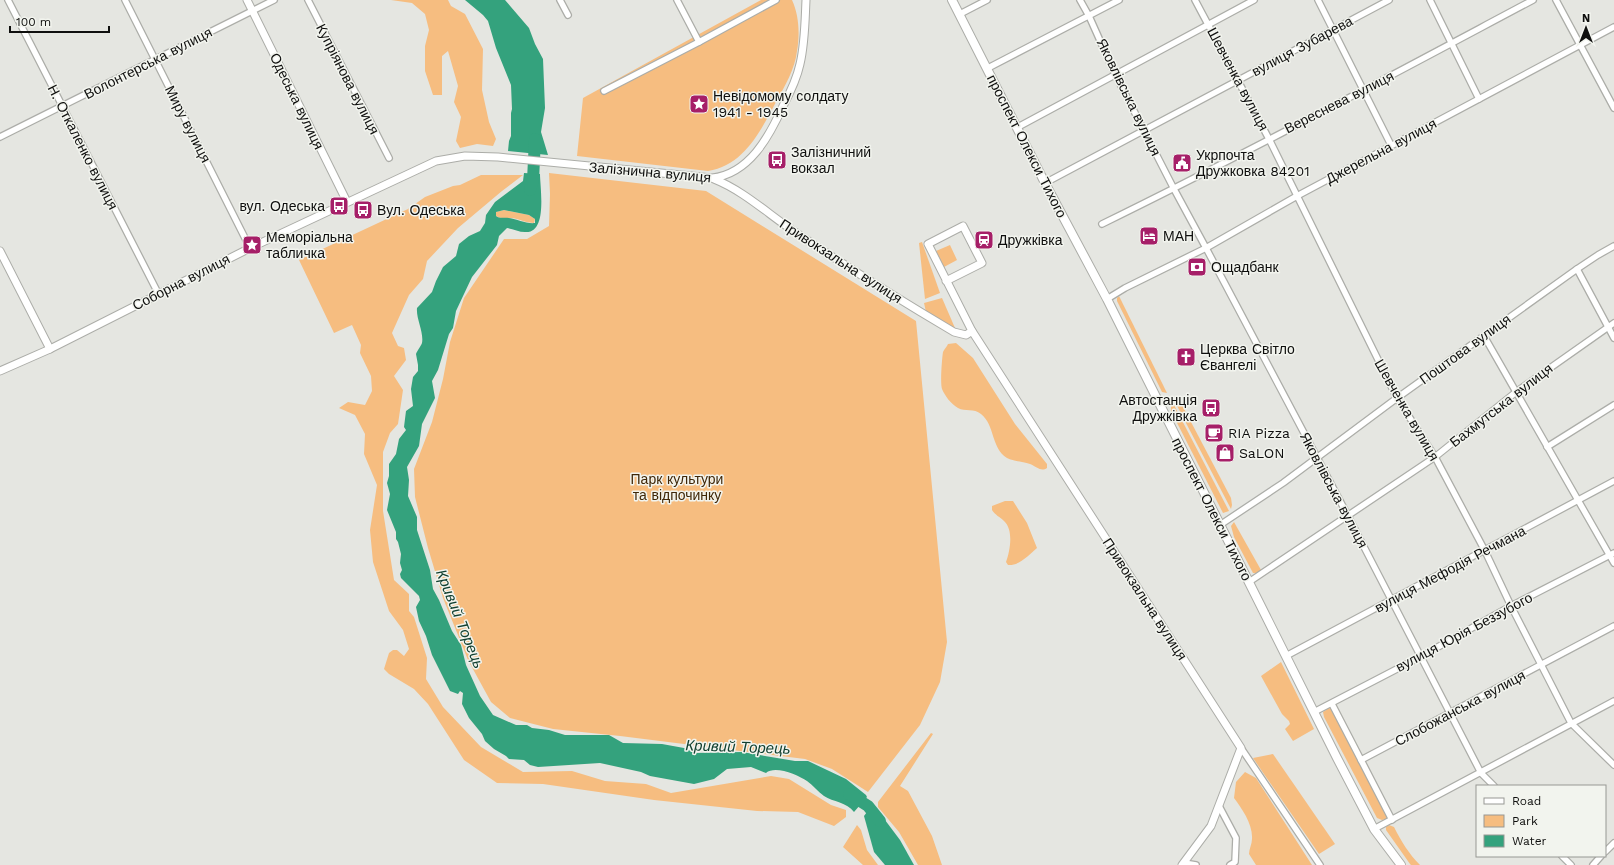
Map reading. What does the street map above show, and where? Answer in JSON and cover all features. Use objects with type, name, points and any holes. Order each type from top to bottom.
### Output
[{"type":"main road","name":"проспект Олекси Тихого","points":[[952,0],[1018,127],[1045,183],[1107,299],[1374,829],[1401,865]]},
{"type":"street","name":"Н. Откаленко вулиця","points":[[8,0],[158,293]]},
{"type":"street","name":"Миру вулиця","points":[[125,0],[250,248]]},
{"type":"street","name":"Одеська вулиця","points":[[247,0],[347,202]]},
{"type":"street","name":"Волонтерська вулиця","points":[[0,137],[274,0]]},
{"type":"street","name":"Купріянова вулиця","points":[[308,0],[389,158]]},
{"type":"street","points":[[560,0],[568,15]]},
{"type":"street","points":[[677,0],[699,42]]},
{"type":"street","points":[[604,91],[776,0]]},
{"type":"street","name":"Залізнична вулиця","points":[[498,157],[712,178],[720,178],[731,173],[748,161],[765,141],[787,98],[800,64],[806,0]]},
{"type":"street","points":[[960,14],[987,0]]},
{"type":"street","name":"Яковлівська вулиця","points":[[1080,0],[1089,16],[1115,74],[1174,189],[1317,457],[1481,773],[1493,785]]},
{"type":"street","points":[[988,68],[1118,0]]},
{"type":"street","name":"Шевченка вулиця","points":[[1195,0],[1269,139],[1397,398],[1435,457],[1485,550],[1511,606],[1571,723],[1614,765]]},
{"type":"street","points":[[1018,127],[1254,0]]},
{"type":"street","points":[[1318,0],[1391,145]]},
{"type":"street","name":"вулиця Зубарева","points":[[1045,183],[1389,0]]},
{"type":"street","points":[[1430,0],[1479,99]]},
{"type":"street","name":"Вереснева вулиця","points":[[1102,224],[1174,189],[1364,91],[1533,0]]},
{"type":"street","points":[[1556,0],[1612,101],[1614,108]]},
{"type":"street","name":"Джерельна вулиця","points":[[1107,299],[1125,288],[1206,248],[1391,145],[1614,27]]},
{"type":"street","name":"Соборна вулиця","points":[[0,371],[50,349],[158,293],[250,248],[436,161],[465,156],[498,157]]},
{"type":"street","name":"Привокзальна вулиця","points":[[712,178],[731,186],[783,224],[859,275],[936,322],[954,332],[966,335],[972,332]]},
{"type":"street","name":"Привокзальна вулиця","points":[[946,281],[982,263],[963,226],[928,244],[946,281],[972,332],[1241,748],[1320,865]]},
{"type":"street","name":"Поштова вулиця","points":[[1220,525],[1283,483],[1397,398],[1578,269],[1614,246]]},
{"type":"street","points":[[0,251],[50,349]]},
{"type":"street","points":[[1578,269],[1614,338]]},
{"type":"street","name":"Бахмутська вулиця","points":[[1249,582],[1435,457],[1516,392],[1614,323]]},
{"type":"street","points":[[1484,336],[1578,501],[1612,554],[1614,563]]},
{"type":"street","points":[[1547,447],[1614,405]]},
{"type":"street","name":"вулиця Мефодія Речмана","points":[[1286,656],[1614,481]]},
{"type":"street","name":"вулиця Юрія Беззубого","points":[[1314,712],[1420,657],[1511,606],[1612,554]]},
{"type":"street","name":"Слобожанська вулиця","points":[[1361,760],[1614,626]]},
{"type":"street","points":[[1374,829],[1481,773],[1614,700]]},
{"type":"street","points":[[1332,704],[1392,820]]},
{"type":"street","points":[[1183,864],[1211,826],[1241,748]]},
{"type":"street","points":[[1219,806],[1236,838],[1236,862],[1230,865]]},
{"type":"street","points":[[1606,851],[1614,843]]},
{"type":"street","points":[[1563,857],[1571,865]]},
{"type":"street","points":[[1593,865],[1600,857]]},
{"type":"street","points":[[1183,864],[1196,865]]},
{"type":"green space","points":[[391,0],[448,0],[451,6],[465,14],[483,49],[482,90],[489,122],[496,139],[493,146],[477,144],[460,148],[456,141],[461,117],[454,102],[458,86],[448,51],[442,56],[442,95],[433,95],[425,71],[425,46],[429,30],[425,14],[412,3]]},
{"type":"green space","points":[[761,0],[792,0],[799,31],[796,58],[786,84],[764,124],[750,145],[732,162],[721,168],[708,171],[577,156],[583,98]]},
{"type":"green space","name":"Парк культури та відпочинку","points":[[549,173],[706,191],[916,321],[947,642],[940,682],[920,725],[868,792],[832,769],[805,759],[553,729],[510,718],[491,702],[468,660],[443,598],[428,548],[415,497],[414,469],[432,422],[443,379],[450,342],[464,298],[504,239],[527,239],[549,226]]},
{"type":"green space","points":[[481,175],[523,175],[458,228],[427,261],[423,279],[409,295],[392,333],[398,346],[404,348],[406,360],[394,376],[403,390],[398,424],[390,433],[383,452],[383,511],[394,580],[409,594],[409,611],[414,617],[427,658],[426,679],[443,707],[481,747],[523,772],[572,771],[605,781],[646,784],[671,793],[771,776],[789,779],[831,805],[846,810],[846,817],[834,826],[798,812],[757,811],[654,800],[543,784],[497,783],[464,760],[428,704],[414,689],[389,674],[384,669],[389,653],[393,650],[397,650],[404,656],[409,649],[403,630],[389,611],[373,562],[370,530],[377,485],[364,454],[365,434],[355,415],[339,408],[348,402],[365,405],[372,391],[371,376],[360,353],[361,345],[352,325],[334,333],[299,260],[408,209],[425,197],[453,186],[460,185]]},
{"type":"green space","points":[[504,210],[529,215],[535,219],[534,223],[496,216],[496,212]]},
{"type":"green space","points":[[922,242],[940,293],[925,299],[919,243]]},
{"type":"green space","points":[[950,245],[957,260],[944,267],[936,251]]},
{"type":"green space","points":[[1119,296],[1167,393],[1162,392],[1117,301]]},
{"type":"green space","points":[[942,298],[955,328],[954,330],[926,312],[924,303]]},
{"type":"green space","points":[[956,343],[973,358],[1015,424],[1047,464],[1047,468],[1041,469],[1027,463],[1007,458],[1002,454],[995,443],[989,424],[981,414],[975,411],[958,408],[947,397],[941,386],[943,352],[948,344]]},
{"type":"green space","points":[[1175,402],[1181,403],[1231,498],[1231,509]]},
{"type":"green space","points":[[1173,403],[1229,511],[1223,513],[1171,411]]},
{"type":"green space","points":[[1005,501],[1013,501],[1027,523],[1037,548],[1024,560],[1012,565],[1008,565],[1006,562],[1010,547],[1009,530],[1004,521],[992,510],[992,506]]},
{"type":"green space","points":[[1234,522],[1261,570],[1256,573],[1253,573],[1234,537],[1231,526]]},
{"type":"green space","points":[[1281,662],[1314,729],[1293,741],[1285,729],[1290,724],[1289,721],[1282,714],[1261,676]]},
{"type":"green space","points":[[1329,708],[1333,710],[1387,817],[1386,819],[1382,820],[1377,818],[1324,717],[1323,712]]},
{"type":"green space","points":[[931,733],[933,734],[900,786],[908,791],[932,836],[942,865],[918,865],[899,832],[878,807],[878,802]]},
{"type":"green space","points":[[1273,754],[1335,844],[1319,854],[1253,758]]},
{"type":"green space","points":[[1245,772],[1256,778],[1312,865],[1256,865],[1249,854],[1252,839],[1251,828],[1249,822],[1234,798],[1236,782]]},
{"type":"green space","points":[[857,825],[861,830],[867,850],[878,865],[863,865],[843,847]]},
{"type":"green space","points":[[1389,825],[1394,827],[1412,856],[1420,865],[1410,864],[1386,830],[1386,827]]},
{"type":"water","points":[[465,0],[505,0],[529,28],[543,59],[545,108],[541,132],[548,155],[508,151],[511,136],[511,85],[496,48],[488,21]]},
{"type":"water","points":[[524,173],[540,174],[541,209],[537,226],[532,231],[525,232],[507,228],[499,236],[497,245],[472,277],[456,311],[453,328],[449,334],[438,370],[432,381],[435,398],[422,424],[419,446],[407,467],[409,480],[408,496],[417,517],[417,530],[430,570],[433,589],[452,631],[461,645],[466,665],[480,696],[493,715],[516,725],[527,725],[532,728],[549,730],[565,735],[609,735],[623,743],[662,744],[684,748],[695,753],[742,752],[795,761],[808,761],[846,779],[866,795],[867,797],[854,812],[848,806],[824,796],[803,779],[781,770],[766,773],[751,767],[727,769],[714,779],[694,784],[650,776],[641,772],[600,763],[538,767],[530,765],[524,760],[509,759],[485,741],[482,734],[469,718],[462,704],[463,693],[460,691],[458,694],[450,691],[432,655],[419,621],[416,607],[420,600],[419,596],[401,578],[401,554],[396,539],[396,532],[387,510],[390,494],[387,483],[389,476],[389,464],[396,454],[399,439],[406,430],[404,427],[406,411],[413,406],[411,389],[413,377],[418,371],[416,354],[422,343],[417,308],[432,292],[443,267],[456,256],[459,244],[469,236],[480,231],[485,223],[486,215],[495,202],[523,181]],"holes":[[[504,210],[529,215],[535,219],[535,223],[499,217],[496,216],[496,212]]]},
{"type":"water","points":[[873,804],[900,840],[914,865],[885,865],[874,852],[864,816]]},
{"type":"waterway","name":"Кривий Торець","points":[[530,190],[533,180],[535,139]]},
{"type":"waterway","name":"Кривий Торець","points":[[849,794],[868,806],[880,821]]},
{"type":"place","name":"Невідомому солдату 1941 - 1945","points":[[699,104]]},
{"type":"place","name":"Залізничний вокзал","points":[[777,160]]},
{"type":"place","name":"Укрпочта Дружковка 84201","points":[[1182,163]]},
{"type":"place","name":"вул. Одеська","points":[[339,206]]},
{"type":"place","name":"Вул. Одеська","points":[[363,210]]},
{"type":"place","name":"МАН","points":[[1149,236]]},
{"type":"place","name":"Дружківка","points":[[984,240]]},
{"type":"place","name":"Меморіальна табличка","points":[[252,245]]},
{"type":"place","name":"Ощадбанк","points":[[1197,267]]},
{"type":"place","name":"Церква Світло Євангелі","points":[[1186,357]]},
{"type":"place","name":"Автостанція Дружківка","points":[[1211,408]]},
{"type":"place","name":"RIA Pizza","points":[[1214,433]]},
{"type":"place","name":"SaLON","points":[[1225,453]]}]
